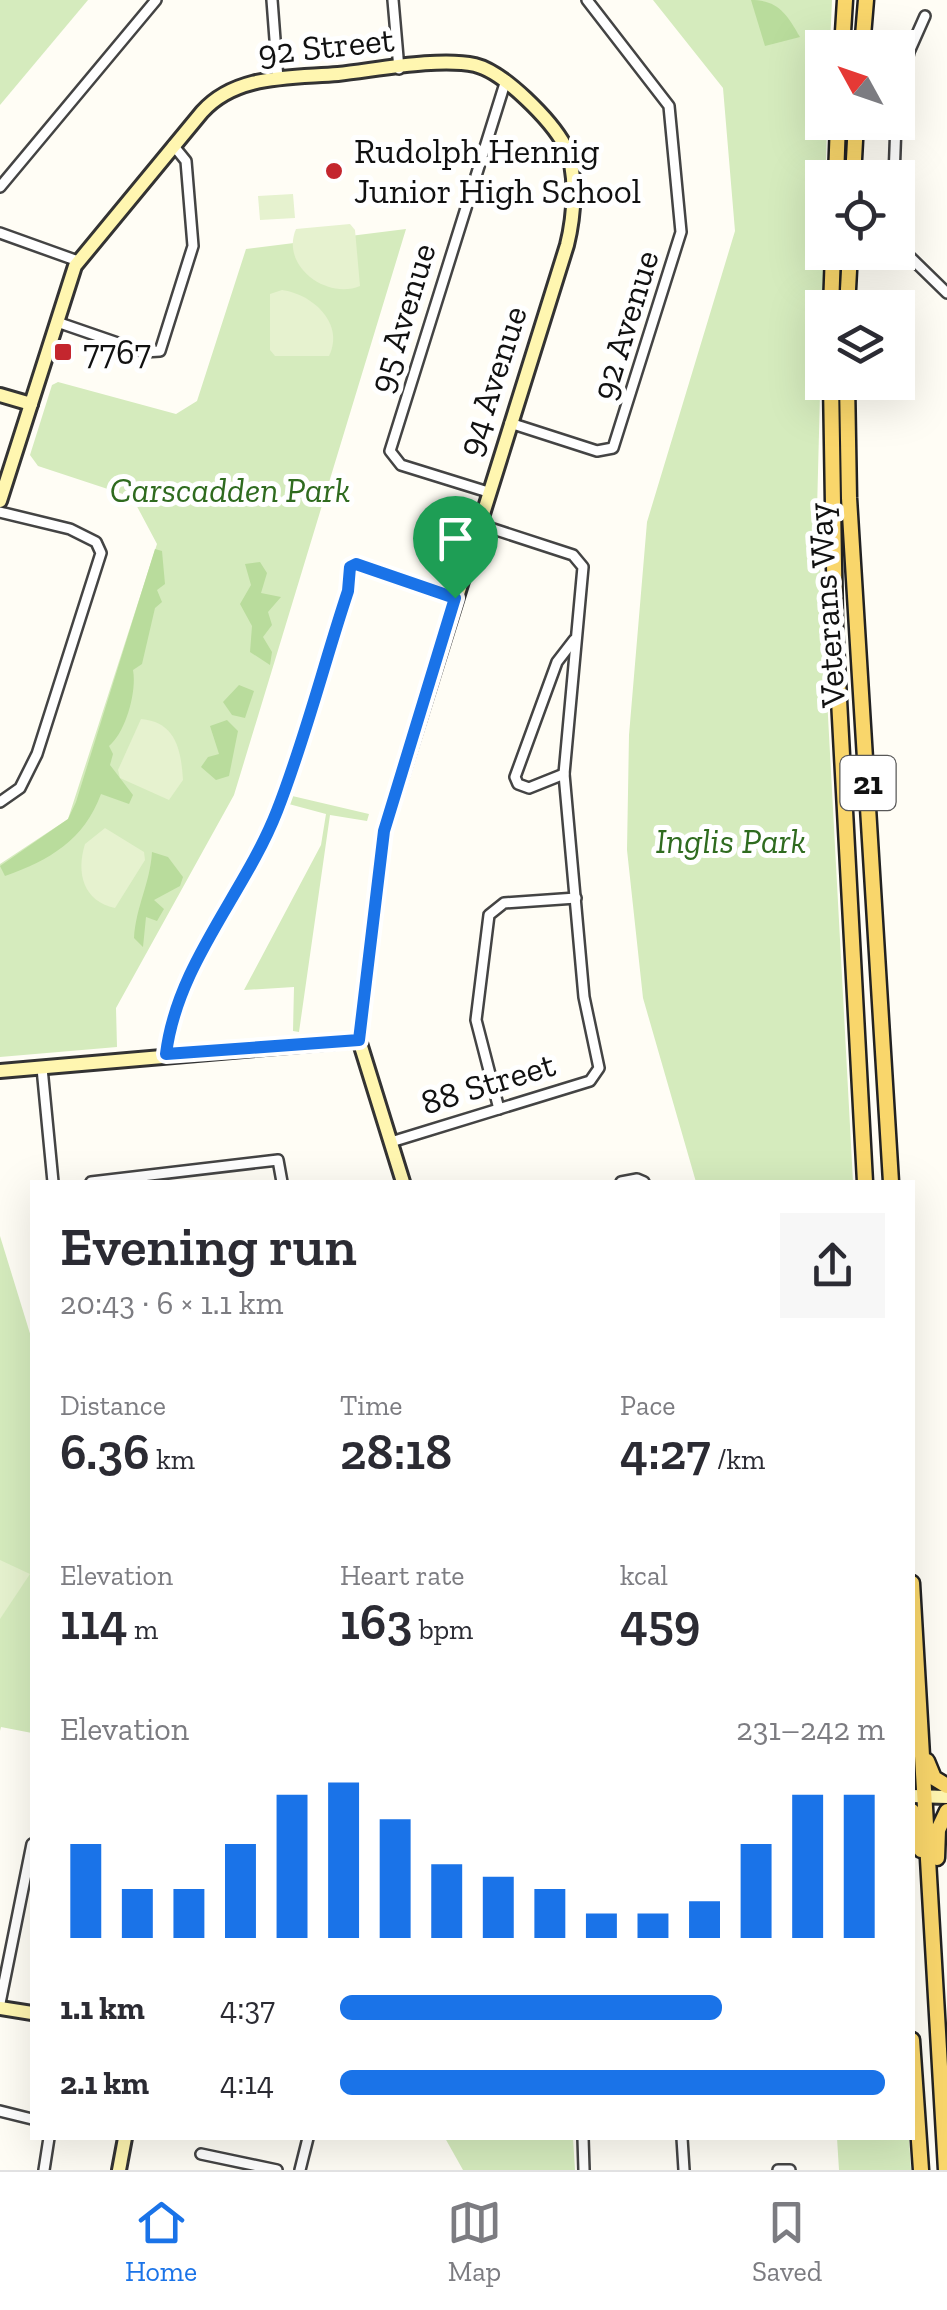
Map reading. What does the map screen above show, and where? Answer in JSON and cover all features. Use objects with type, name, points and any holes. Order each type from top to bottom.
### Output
[{"type":"main road","points":[[843,30],[844,0]]},
{"type":"main road","points":[[864,30],[866,0]]},
{"type":"main road","name":"Veterans Way","points":[[831,400],[834,625],[865,1180]]},
{"type":"main road","name":"Veterans Way","points":[[847,400],[849,498],[891,1180]]},
{"type":"main road","points":[[915,1633],[922,1750],[919,1797],[932,1913],[946,2170]]},
{"type":"main road","points":[[922,1750],[934,1778],[947,1786]]},
{"type":"main road","points":[[932,1913],[938,1830],[947,1811]]},
{"type":"main road","points":[[915,1824],[930,1890]]},
{"type":"main road","points":[[915,2083],[921,2170]]},
{"type":"street","points":[[0,188],[156,0]]},
{"type":"street","points":[[272,0],[278,79]]},
{"type":"street","points":[[392,0],[398,69]]},
{"type":"street","name":"92 Avenue","points":[[510,423],[598,451],[610,451],[618,441],[681,232],[669,106],[587,0]]},
{"type":"street","points":[[915,39],[926,16]]},
{"type":"street","name":"92 Street","points":[[78,261],[174,145],[224,92],[278,79],[468,64],[506,80]]},
{"type":"street","name":"94 Avenue","points":[[402,1180],[359,1040],[384,831],[568,244],[572,211],[564,146],[506,80]]},
{"type":"street","name":"95 Avenue","points":[[488,492],[391,459],[390,447],[506,80]]},
{"type":"street","points":[[57,322],[144,352],[160,351],[193,246],[186,161],[174,145]]},
{"type":"street","points":[[0,233],[78,261],[0,501]]},
{"type":"street","points":[[915,262],[947,293]]},
{"type":"street","points":[[0,395],[31,404]]},
{"type":"street","points":[[0,512],[70,529],[96,542],[100,553],[38,754],[20,788],[0,802]]},
{"type":"street","points":[[478,524],[580,560],[583,573],[564,774],[576,898],[504,903],[493,908],[488,919],[476,1020],[499,1109]]},
{"type":"street","points":[[166,1054],[170,1024],[183,990],[277,812],[348,591],[350,566],[356,564],[455,598]]},
{"type":"street","points":[[564,774],[529,788],[518,784],[514,777],[556,662],[574,640]]},
{"type":"street","name":"88 Street","points":[[391,1142],[590,1081],[598,1073],[600,1059],[586,1008],[576,898]]},
{"type":"street","points":[[0,1072],[166,1054],[359,1040]]},
{"type":"street","points":[[42,1068],[53,1180]]},
{"type":"street","points":[[109,1180],[278,1160],[282,1180]]},
{"type":"street","points":[[919,1797],[947,1797]]},
{"type":"street","points":[[30,1854],[0,2006],[30,2013]]},
{"type":"street","points":[[0,2112],[30,2119]]},
{"type":"street","points":[[44,2170],[49,2140]]},
{"type":"street","points":[[118,2170],[125,2140]]},
{"type":"street","points":[[300,2170],[308,2140]]},
{"type":"street","points":[[582,2140],[584,2170]]},
{"type":"street","points":[[682,2140],[684,2170]]},
{"type":"street","points":[[202,2154],[277,2170]]},
{"type":"street","points":[[778,2170],[790,2170]]},
{"type":"green space","points":[[0,0],[88,0],[0,105]]},
{"type":"green space","name":"Inglis Park","points":[[653,0],[832,0],[831,30],[805,30],[805,140],[827,140],[826,160],[805,160],[805,270],[823,270],[823,290],[805,290],[805,400],[820,400],[817,511],[853,1180],[695,1180],[643,998],[627,850],[629,735],[647,522],[735,231],[723,88]]},
{"type":"green space","points":[[751,0],[768,2],[780,10],[800,37],[765,46]]},
{"type":"green space","points":[[293,194],[295,218],[260,220],[258,196]]},
{"type":"green space","points":[[350,224],[355,230],[360,286],[347,289],[321,284],[301,267],[295,255],[296,229]]},
{"type":"green space","name":"Carscadden Park","points":[[406,229],[234,795],[116,1008],[117,1047],[0,1057],[0,864],[68,819],[157,544],[132,497],[38,466],[30,455],[52,385],[58,382],[176,414],[197,401],[246,249]]},
{"type":"green space","points":[[282,290],[304,297],[323,312],[333,332],[329,356],[275,356],[270,350],[270,294]]},
{"type":"green space","points":[[155,549],[162,551],[165,584],[157,590],[162,602],[155,608],[142,664],[133,670],[129,711],[109,746],[113,754],[110,765],[133,795],[129,804],[101,794],[85,824],[64,846],[5,876],[0,866],[68,819],[76,802]]},
{"type":"green space","points":[[260,562],[267,573],[261,593],[281,597],[268,612],[272,625],[263,637],[272,652],[270,665],[250,652],[252,626],[240,604],[251,585],[245,564]]},
{"type":"green space","points":[[239,685],[254,691],[245,718],[232,715],[223,702]]},
{"type":"green space","points":[[141,719],[162,726],[178,748],[183,780],[169,800],[120,778],[118,770]]},
{"type":"green space","points":[[227,720],[238,731],[229,776],[216,780],[201,767],[208,757],[219,754],[210,726]]},
{"type":"green space","points":[[288,795],[369,814],[367,821],[330,815],[299,1032],[293,1031],[294,987],[244,990],[321,845],[326,814],[285,803]]},
{"type":"green space","points":[[105,828],[144,852],[145,860],[115,908],[89,892],[82,875],[85,844]]},
{"type":"green space","points":[[152,852],[168,857],[183,877],[180,886],[154,900],[164,909],[157,921],[146,917],[143,947],[134,938]]},
{"type":"green space","points":[[0,1236],[30,1334],[30,1733],[1,1727],[0,1731]]},
{"type":"green space","points":[[0,1560],[30,1574],[0,1619]]},
{"type":"green space","points":[[446,2140],[573,2140],[575,2170],[463,2170]]},
{"type":"green space","points":[[837,2140],[909,2140],[911,2170],[839,2170]]},
{"type":"place","name":"Rudolph Hennig Junior High School","points":[[334,171]]},
{"type":"place","name":"7767","points":[[63,352]]},
{"type":"route","points":[[356,564],[455,598],[384,831],[359,1040],[166,1054],[170,1024],[183,990],[277,812],[348,591],[350,566],[356,564]]}]
